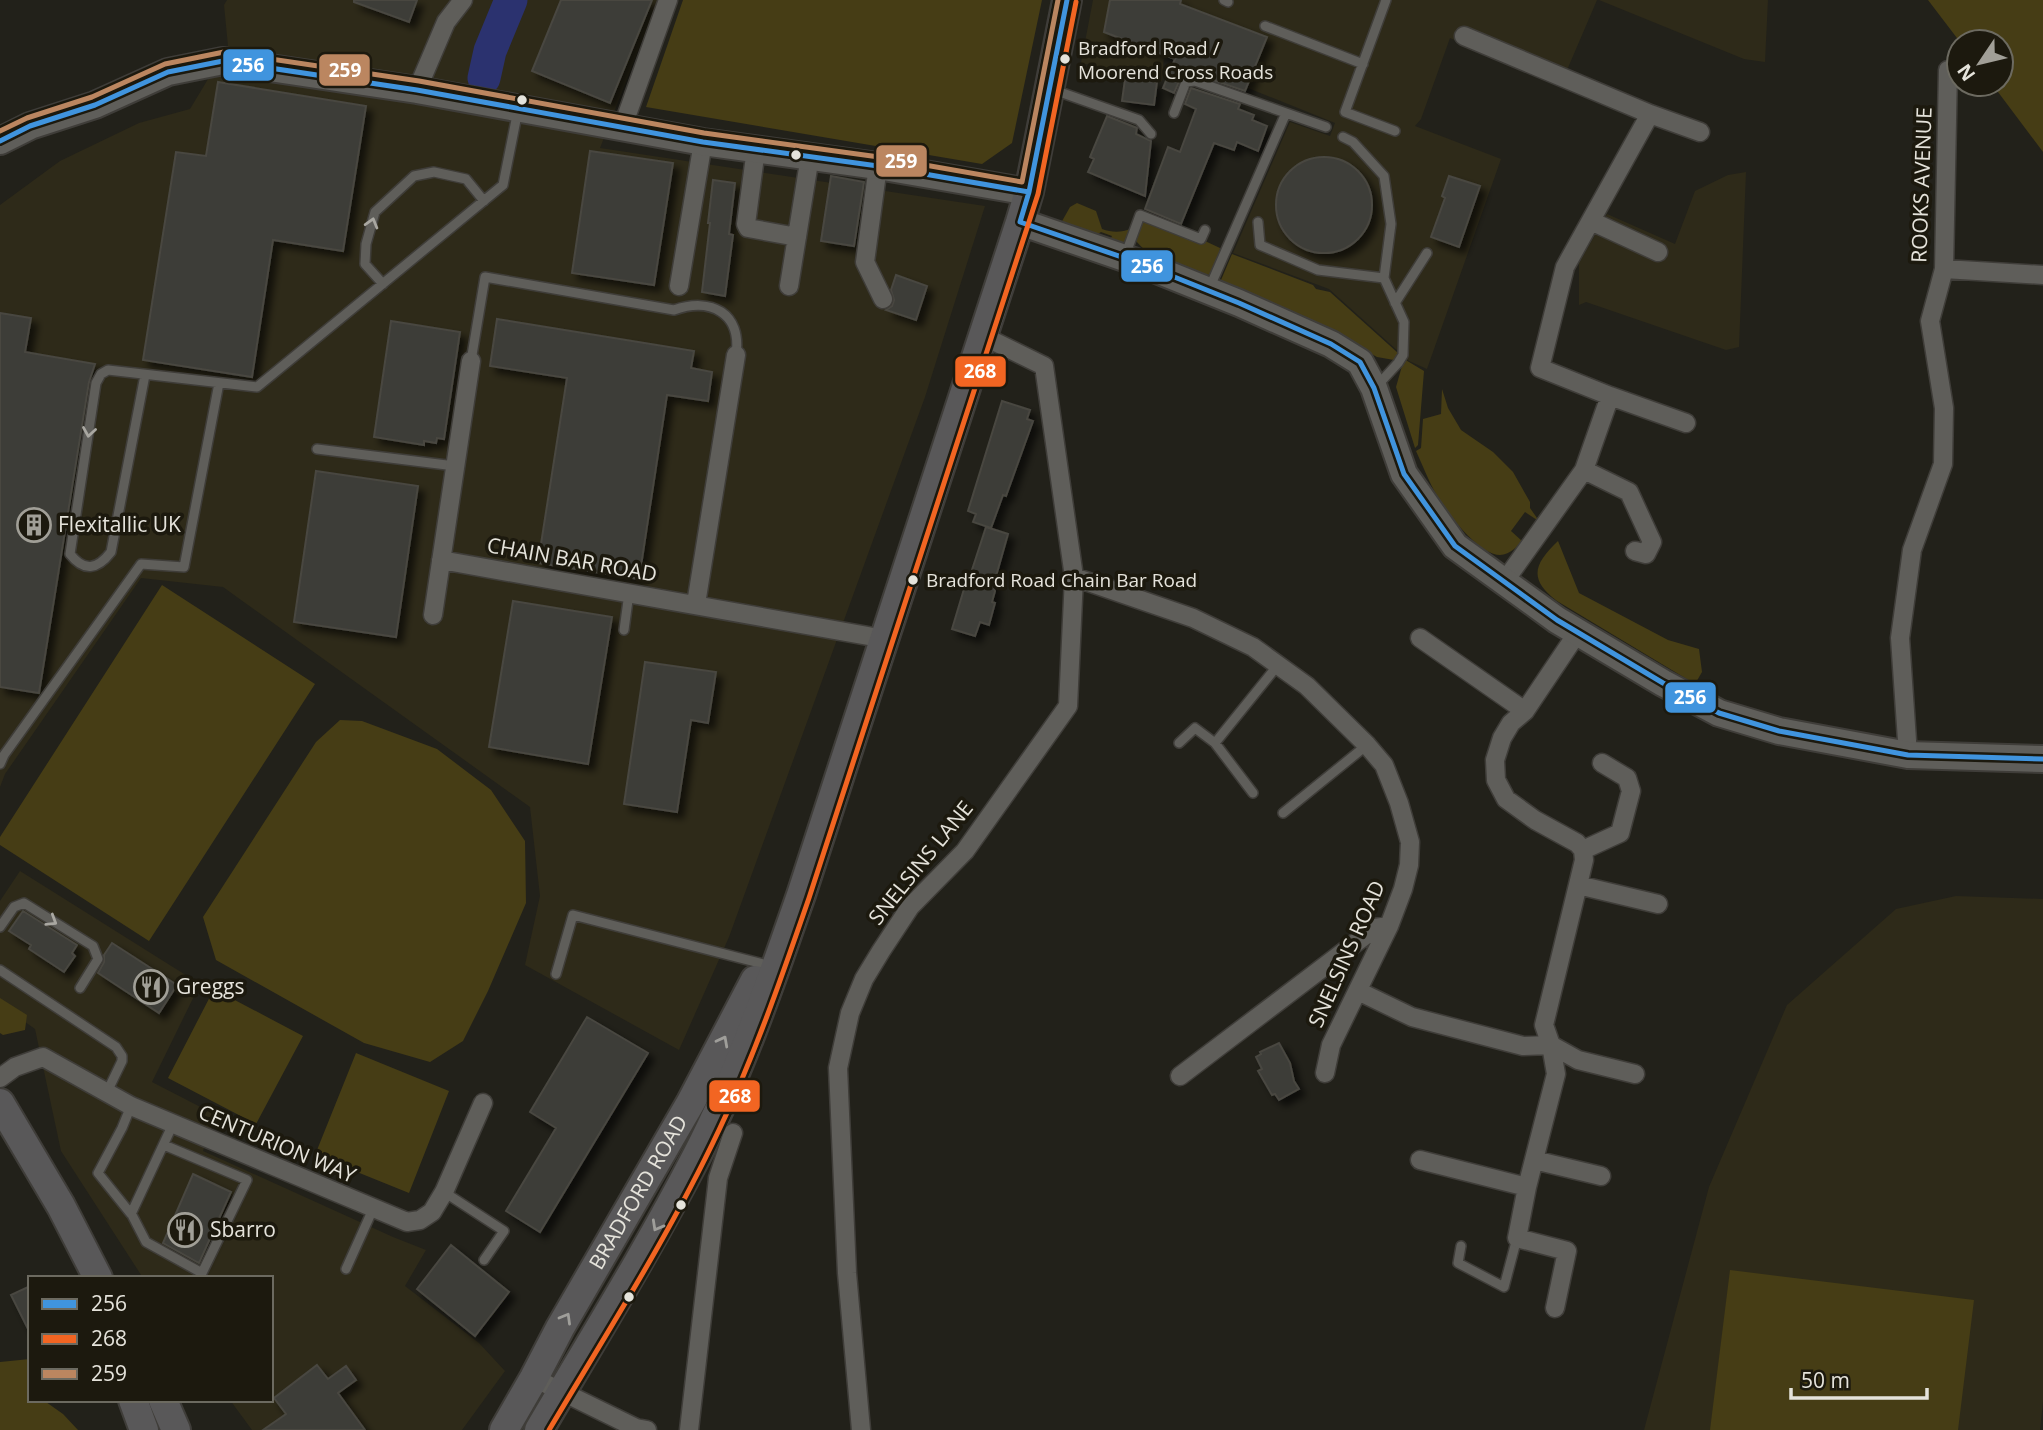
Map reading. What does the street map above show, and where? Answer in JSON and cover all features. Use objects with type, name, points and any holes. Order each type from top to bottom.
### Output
[{"type":"main road","name":"BRADFORD ROAD","points":[[538,1430],[696,1158],[723,1100],[768,988],[801,895],[1020,222],[1029,192],[1066,0]]},
{"type":"main road","name":"BRADFORD ROAD","points":[[504,1430],[691,1102],[801,895]]},
{"type":"main road","points":[[0,1103],[61,1206],[94,1273]]},
{"type":"main road","points":[[135,1402],[144,1430]]},
{"type":"main road","points":[[164,1402],[176,1430]]},
{"type":"street","points":[[416,90],[446,22],[463,0]]},
{"type":"street","points":[[623,127],[668,0]]},
{"type":"street","points":[[1464,36],[1650,114],[1700,132]]},
{"type":"street","points":[[0,141],[30,126],[95,105],[168,72],[223,61],[416,90],[703,142],[878,166],[1029,192]]},
{"type":"street","name":"ROOKS AVENUE","points":[[1908,755],[1900,638],[1912,550],[1943,464],[1944,408],[1930,321],[1944,269],[1947,98]]},
{"type":"street","points":[[1650,114],[1565,267],[1540,368],[1686,423]]},
{"type":"street","points":[[679,286],[703,142]]},
{"type":"street","points":[[756,149],[746,224],[748,228],[797,236]]},
{"type":"street","points":[[789,286],[810,156]]},
{"type":"street","points":[[878,166],[865,262],[883,299]]},
{"type":"street","points":[[1591,221],[1658,252]]},
{"type":"street","points":[[1020,222],[1125,258],[1209,291],[1331,344],[1360,362],[1374,388],[1404,474],[1455,546],[1557,620],[1719,713],[1779,731],[1908,755],[2043,759]]},
{"type":"street","points":[[1944,269],[2043,275]]},
{"type":"street","name":"SNELSINS LANE","points":[[861,1430],[847,1273],[838,1068],[850,1013],[864,979],[910,907],[965,851],[1068,706],[1074,577],[1044,366],[983,336]]},
{"type":"street","points":[[696,604],[736,355]]},
{"type":"street","points":[[433,615],[471,361]]},
{"type":"street","points":[[1504,582],[1584,470],[1610,396]]},
{"type":"street","points":[[1584,470],[1629,492],[1653,542],[1646,554],[1635,551]]},
{"type":"street","name":"CHAIN BAR ROAD","points":[[441,560],[885,639]]},
{"type":"street","name":"SNELSINS ROAD","points":[[1074,577],[1193,618],[1253,647],[1307,687],[1384,765],[1410,842],[1409,865],[1404,889],[1389,926],[1331,1045],[1325,1073]]},
{"type":"street","points":[[1555,1308],[1567,1251],[1517,1238],[1556,1074],[1551,1045],[1544,1026],[1584,860],[1583,850],[1577,843],[1535,820],[1506,799],[1496,780],[1495,760],[1502,738],[1511,723],[1525,710],[1578,632]]},
{"type":"street","points":[[1420,638],[1525,710]]},
{"type":"street","points":[[1583,850],[1620,833],[1631,791],[1627,778],[1602,763]]},
{"type":"street","points":[[1578,885],[1658,904]]},
{"type":"street","points":[[1180,1076],[1375,928],[1389,926]]},
{"type":"street","points":[[1358,991],[1412,1017],[1523,1046],[1551,1045],[1578,1060],[1635,1074]]},
{"type":"street","name":"CENTURION WAY","points":[[0,1078],[15,1067],[43,1057],[131,1106],[407,1222],[420,1220],[432,1212],[444,1192],[483,1103]]},
{"type":"street","points":[[689,1430],[718,1178],[733,1133]]},
{"type":"street","points":[[1420,1160],[1527,1187]]},
{"type":"street","points":[[1534,1160],[1601,1175]]},
{"type":"street","points":[[534,1378],[636,1428],[647,1430]]},
{"type":"lane","points":[[1386,0],[1345,112],[1395,131]]},
{"type":"lane","points":[[1265,26],[1363,64]]},
{"type":"lane","points":[[1174,113],[1186,82],[1195,81],[1326,127]]},
{"type":"lane","points":[[1049,88],[1139,120],[1150,134]]},
{"type":"lane","points":[[145,375],[111,552],[97,565],[81,566],[70,554],[96,383],[101,374],[108,370],[257,387],[503,185],[518,109]]},
{"type":"lane","points":[[1209,291],[1286,113]]},
{"type":"lane","points":[[1343,136],[1353,142],[1384,176],[1391,224],[1384,278],[1404,322],[1403,355],[1374,388]]},
{"type":"lane","points":[[383,284],[365,264],[366,244],[375,212],[414,177],[433,172],[466,178],[484,201]]},
{"type":"lane","points":[[1125,258],[1140,215],[1201,239],[1205,230]]},
{"type":"lane","points":[[1258,222],[1260,245],[1318,270],[1384,278]]},
{"type":"lane","points":[[1395,303],[1427,253]]},
{"type":"lane","points":[[471,361],[485,277],[674,310],[689,305],[720,310],[732,325],[738,343],[736,355]]},
{"type":"lane","points":[[0,764],[141,564],[184,567],[219,383]]},
{"type":"lane","points":[[317,449],[455,466]]},
{"type":"lane","points":[[624,630],[629,593]]},
{"type":"lane","points":[[1215,743],[1278,665]]},
{"type":"lane","points":[[1179,743],[1195,728],[1215,743],[1254,793]]},
{"type":"lane","points":[[1283,813],[1367,745]]},
{"type":"lane","points":[[0,927],[14,907],[24,903],[93,946],[98,959],[80,988]]},
{"type":"lane","points":[[556,974],[573,915],[763,964]]},
{"type":"lane","points":[[0,970],[116,1047],[122,1061],[107,1092]]},
{"type":"lane","points":[[131,1106],[98,1172],[131,1213],[146,1242],[202,1273],[247,1180],[164,1145]]},
{"type":"lane","points":[[131,1213],[173,1124]]},
{"type":"lane","points":[[444,1192],[504,1231],[484,1260]]},
{"type":"lane","points":[[346,1269],[373,1209]]},
{"type":"lane","points":[[1461,1246],[1458,1264],[1504,1287],[1517,1238]]},
{"type":"shaded area","points":[[227,0],[658,0],[600,148],[985,206],[925,397],[729,937],[679,1050],[525,965],[540,896],[530,807],[223,587],[141,578],[5,774],[0,787],[0,205],[60,161],[139,123],[190,109],[228,46],[224,5]]},
{"type":"shaded area","points":[[683,0],[1042,0],[1012,143],[982,164],[646,107]]},
{"type":"shaded area","points":[[1093,0],[1597,0],[1567,70],[1557,84],[1450,38],[1421,119],[1415,126],[1501,159],[1427,369],[1409,361],[1329,289],[1233,253],[1290,122],[1330,136],[1335,123],[1248,88],[1249,83],[1248,85],[1164,56],[1162,81],[1081,63]]},
{"type":"shaded area","points":[[1599,0],[1768,0],[1765,62],[1744,59]]},
{"type":"shaded area","points":[[1928,0],[2043,0],[2043,152],[2002,98],[2015,98],[2015,28],[1949,28]]},
{"type":"shaded area","points":[[1746,172],[1739,347],[1726,350],[1586,302],[1579,305],[1579,263],[1607,214],[1675,244],[1695,191],[1728,175]]},
{"type":"shaded area","points":[[1077,203],[1096,211],[1102,229],[1108,231],[1124,231],[1144,219],[1203,243],[1205,241],[1220,248],[1218,264],[1210,275],[1161,261],[1136,241],[1129,250],[1109,242],[1112,236],[1101,232],[1088,240],[1061,223],[1070,207]]},
{"type":"shaded area","points":[[1232,254],[1313,285],[1316,289],[1330,292],[1398,353],[1394,360],[1377,357],[1323,327],[1221,280]]},
{"type":"shaded area","points":[[1404,359],[1424,371],[1418,445],[1415,448],[1396,387]]},
{"type":"shaded area","points":[[1442,389],[1448,408],[1461,430],[1493,452],[1513,472],[1537,518],[1525,512],[1511,531],[1522,541],[1507,553],[1492,553],[1464,532],[1437,496],[1416,451],[1421,448],[1423,419],[1441,414]]},
{"type":"shaded area","points":[[1558,541],[1579,593],[1668,640],[1699,649],[1702,672],[1695,684],[1548,593],[1538,578],[1539,564]]},
{"type":"shaded area","points":[[162,585],[315,684],[149,941],[0,845],[0,837]]},
{"type":"shaded area","points":[[340,720],[362,721],[437,749],[491,790],[525,841],[526,903],[463,1041],[430,1062],[364,1043],[216,960],[203,917],[316,742]]},
{"type":"shaded area","points":[[20,871],[200,984],[152,1082],[216,1115],[203,1151],[426,1250],[405,1286],[479,1343],[505,1371],[462,1430],[252,1430],[231,1402],[273,1402],[273,1276],[142,1276],[61,1151],[35,1029],[0,1004],[0,901]]},
{"type":"shaded area","points":[[1956,896],[2043,899],[2043,1402],[2040,1430],[1644,1430],[1709,1187],[1787,1005],[1896,909]]},
{"type":"shaded area","points":[[214,989],[303,1036],[256,1124],[168,1078]]},
{"type":"shaded area","points":[[0,998],[27,1015],[25,1030],[3,1035],[0,1033]]},
{"type":"shaded area","points":[[356,1053],[449,1091],[409,1193],[315,1155]]},
{"type":"shaded area","points":[[1730,1270],[1974,1300],[1958,1430],[1710,1430]]},
{"type":"shaded area","points":[[28,1359],[28,1402],[46,1402],[63,1414],[78,1430],[0,1430],[0,1362]]},
{"type":"building","points":[[354,0],[417,0],[409,22]]},
{"type":"building","points":[[561,0],[652,0],[610,103],[532,71]]},
{"type":"building","points":[[1110,0],[1181,0],[1180,4],[1267,37],[1245,91],[1195,74],[1181,77],[1174,93],[1163,88],[1175,59],[1104,32]]},
{"type":"building","points":[[1125,79],[1157,82],[1154,105],[1122,101]]},
{"type":"building","points":[[218,82],[366,106],[343,251],[273,240],[252,377],[143,360],[176,152],[206,156]]},
{"type":"building","points":[[1191,88],[1240,104],[1238,109],[1254,115],[1252,120],[1267,126],[1258,151],[1237,142],[1234,150],[1214,143],[1181,224],[1145,209],[1168,147],[1180,152],[1196,109],[1185,104]]},
{"type":"building","points":[[1107,116],[1137,128],[1136,134],[1151,141],[1145,196],[1088,172],[1094,159],[1090,157]]},
{"type":"building","points":[[590,151],[673,163],[654,285],[572,273]]},
{"type":"building","points":[[1324,157],[1343,160],[1358,171],[1369,186],[1372,205],[1369,224],[1358,239],[1343,250],[1324,253],[1305,250],[1290,239],[1279,224],[1276,205],[1279,186],[1290,171],[1305,160]]},
{"type":"building","points":[[831,176],[864,182],[854,246],[821,241]]},
{"type":"building","points":[[1449,176],[1480,186],[1459,247],[1431,237],[1445,198],[1442,196]]},
{"type":"building","points":[[713,180],[735,183],[729,234],[733,235],[725,296],[702,292]]},
{"type":"building","points":[[896,275],[927,286],[916,320],[886,310],[892,306],[894,300],[891,290]]},
{"type":"building","name":"Flexitallic UK","points":[[0,313],[31,318],[25,352],[95,364],[89,382],[39,693],[0,687]]},
{"type":"building","points":[[497,319],[694,351],[691,368],[712,372],[708,401],[667,395],[639,579],[538,563],[567,378],[490,366]]},
{"type":"building","points":[[391,321],[460,332],[444,439],[437,438],[436,443],[424,441],[424,445],[374,437]]},
{"type":"building","points":[[1002,401],[1030,410],[1027,419],[1033,421],[1006,496],[1003,495],[991,528],[973,522],[976,514],[968,511]]},
{"type":"building","points":[[316,471],[418,486],[396,637],[294,622]]},
{"type":"building","points":[[986,527],[1008,534],[993,587],[995,591],[992,602],[995,603],[989,625],[980,622],[975,636],[952,629]]},
{"type":"building","points":[[513,601],[612,617],[588,764],[489,747]]},
{"type":"building","points":[[645,662],[716,672],[708,723],[691,720],[677,812],[624,804]]},
{"type":"building","points":[[23,911],[77,945],[72,953],[75,956],[64,972],[29,949],[31,945],[9,931]]},
{"type":"building","points":[[112,943],[177,985],[159,1013],[98,973],[104,962],[104,955]]},
{"type":"building","points":[[587,1017],[648,1053],[540,1232],[506,1211],[556,1128],[530,1112]]},
{"type":"building","points":[[1279,1043],[1290,1063],[1294,1081],[1299,1089],[1279,1100],[1275,1094],[1272,1095],[1258,1071],[1262,1069],[1256,1057],[1260,1052]]},
{"type":"building","points":[[193,1174],[231,1192],[199,1263],[163,1243]]},
{"type":"building","points":[[451,1245],[509,1292],[475,1336],[417,1289]]},
{"type":"building","points":[[28,1287],[28,1329],[11,1295]]},
{"type":"building","points":[[317,1365],[328,1379],[346,1366],[356,1380],[338,1393],[365,1430],[263,1430],[286,1414],[274,1398]]},
{"type":"waterway","points":[[484,78],[490,51],[511,0]]},
{"type":"transit line","name":"259","points":[[0,131],[27,118],[92,97],[165,64],[224,52],[419,81],[704,133],[879,157],[1022,182],[1058,0]]},
{"type":"transit line","name":"256","points":[[1067,0],[1029,192],[1020,222],[1142,264],[1239,303],[1331,344],[1360,362],[1374,388],[1404,474],[1455,546],[1557,620],[1719,713],[1779,731],[1908,755],[2043,759]]},
{"type":"transit line","name":"268","points":[[549,1430],[638,1282],[700,1169],[732,1102],[767,1015],[809,898],[1038,194],[1076,2]]},
{"type":"transit line","name":"256","points":[[0,141],[30,126],[95,105],[168,72],[223,61],[417,90],[703,142],[878,166],[1029,192]]},
{"type":"place","name":"Bradford Road / Moorend Cross Roads","points":[[1065,59]]},
{"type":"place","name":"Flexitallic UK","points":[[34,525]]},
{"type":"place","name":"Bradford Road Chain Bar Road","points":[[913,580]]},
{"type":"place","name":"Greggs","points":[[151,987]]},
{"type":"place","name":"Sbarro","points":[[185,1230]]}]
